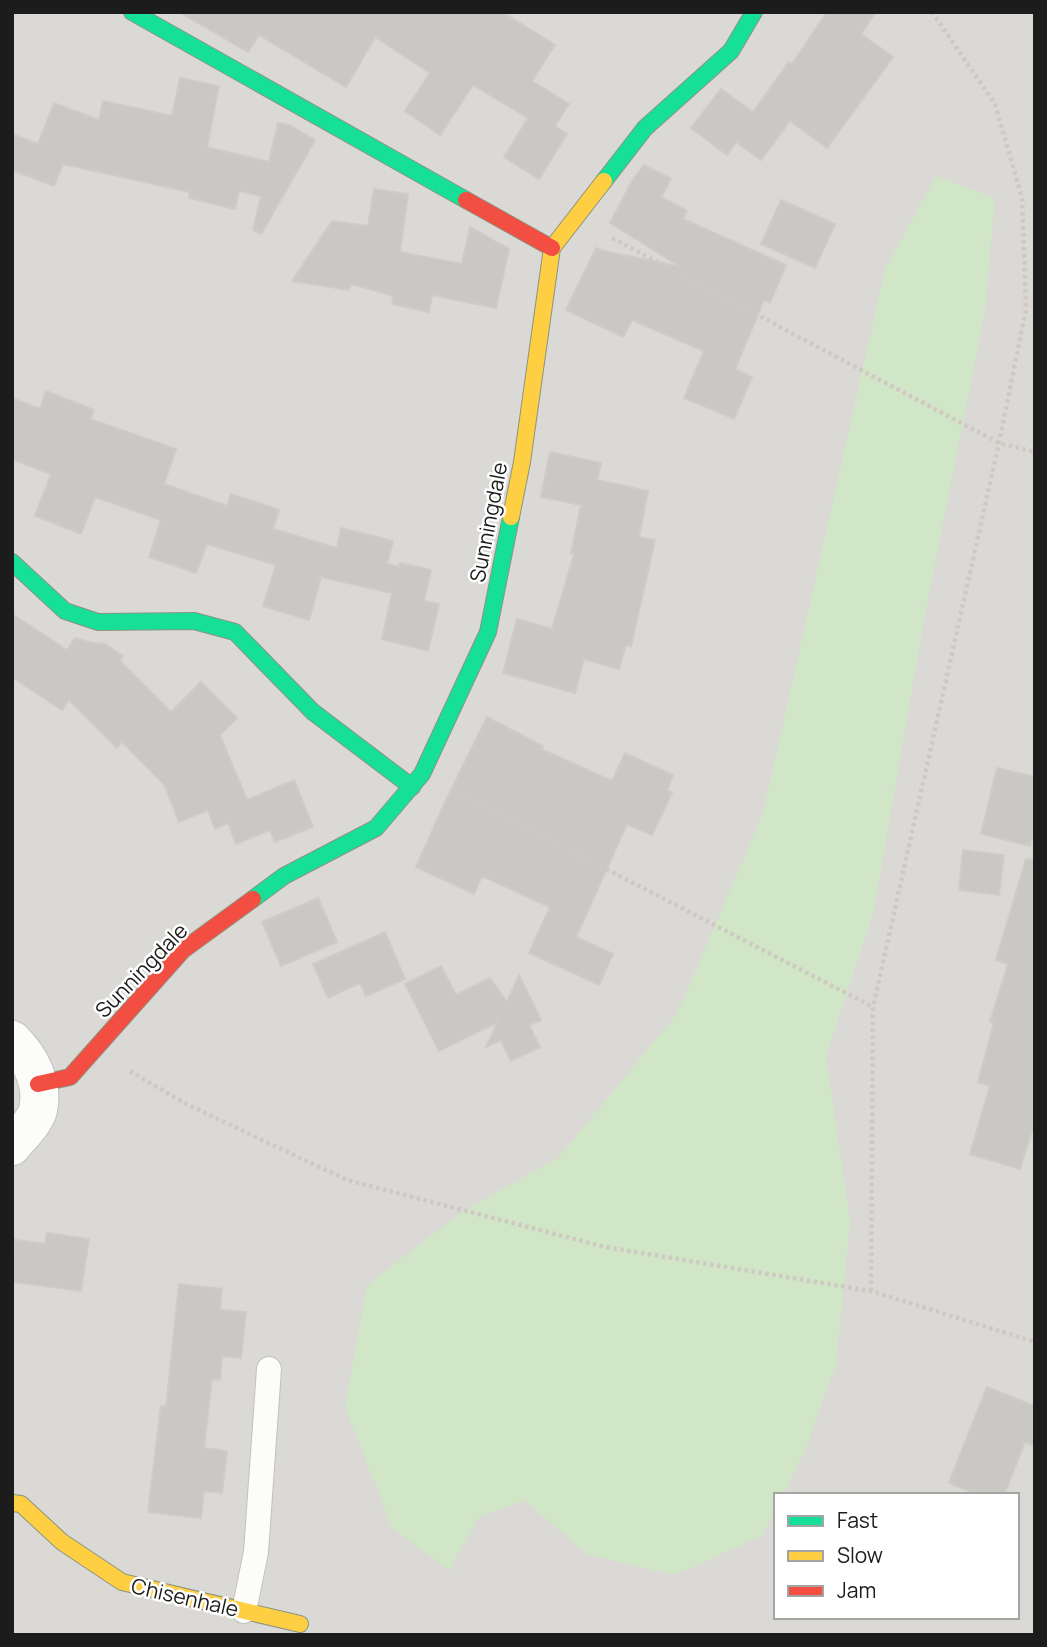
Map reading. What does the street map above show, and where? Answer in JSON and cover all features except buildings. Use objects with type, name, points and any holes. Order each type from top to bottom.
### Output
[{"type":"street","points":[[132,12],[552,248],[645,128],[731,51],[754,12]]},
{"type":"street","name":"Sunningdale","points":[[38,1084],[70,1077],[183,950],[284,876],[376,828],[417,780],[488,632],[522,462],[552,248]]},
{"type":"street","points":[[12,562],[65,611],[98,622],[194,621],[234,632],[313,712],[417,780]]},
{"type":"street","points":[[12,1040],[27,1055],[38,1084],[38,1112],[12,1146]]},
{"type":"street","name":"Chisenhale","points":[[12,1503],[21,1504],[62,1542],[122,1581],[300,1624]]},
{"type":"lane","points":[[244,1611],[256,1552],[269,1369]]},
{"type":"path","points":[[871,1291],[873,1007],[999,443],[1026,309],[1022,198],[995,104],[932,12]]},
{"type":"path","points":[[576,219],[999,443],[1035,452]]},
{"type":"path","points":[[417,780],[873,1007]]},
{"type":"path","points":[[119,1064],[186,1104],[347,1180],[606,1247],[871,1291],[1035,1342]]},
{"type":"shaded area","points":[[12,12],[1035,12],[1035,1635],[12,1635]]},
{"type":"green space","points":[[936,176],[995,198],[985,311],[926,609],[873,915],[826,1057],[850,1220],[836,1365],[804,1452],[784,1493],[774,1493],[774,1513],[762,1536],[675,1575],[588,1555],[524,1500],[479,1517],[449,1570],[392,1528],[345,1407],[367,1285],[465,1210],[558,1158],[677,1014],[763,813],[885,269]]},
{"type":"traffic: fast","points":[[132,12],[466,200]]},
{"type":"traffic: fast","points":[[604,181],[645,128],[731,51],[754,12]]},
{"type":"traffic: fast","points":[[253,899],[284,876],[376,828],[422,774],[488,632],[511,517]]},
{"type":"traffic: fast","points":[[12,562],[65,611],[98,622],[194,621],[235,632],[313,712],[412,787]]},
{"type":"traffic: slow","points":[[511,517],[522,462],[552,248],[604,181]]},
{"type":"traffic: slow","points":[[12,1503],[21,1504],[62,1542],[122,1582],[300,1624]]},
{"type":"traffic: jam","points":[[466,200],[552,248]]},
{"type":"traffic: jam","points":[[38,1084],[70,1077],[183,950],[253,899]]}]
